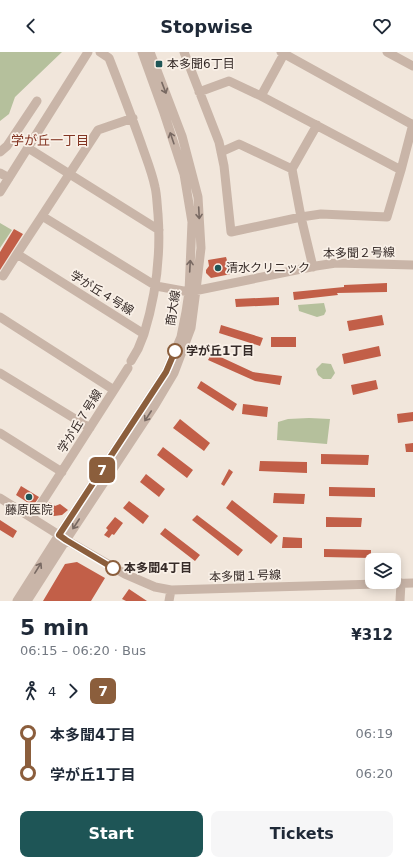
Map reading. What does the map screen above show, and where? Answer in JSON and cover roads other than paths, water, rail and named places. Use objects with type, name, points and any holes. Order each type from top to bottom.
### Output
[{"type":"street","points":[[0,192],[88,52]]},
{"type":"street","name":"学が丘４号線","points":[[16,254],[144,334],[149,320],[156,286],[159,253],[156,189],[132,118],[109,58],[100,52]]},
{"type":"street","name":"商大線","points":[[142,52],[184,174],[192,222],[193,291]]},
{"type":"street","name":"商大線","points":[[27,601],[62,538],[166,372],[181,337],[186,312],[193,291],[201,248],[198,197],[182,136],[150,52]]},
{"type":"street","points":[[184,52],[219,142],[224,166],[231,232],[321,214],[387,216],[413,124],[283,53],[261,96]]},
{"type":"street","points":[[387,52],[413,66]]},
{"type":"street","points":[[199,92],[230,81],[401,170]]},
{"type":"street","points":[[0,152],[7,146],[26,111],[37,101]]},
{"type":"street","points":[[3,276],[98,130],[132,118]]},
{"type":"street","points":[[313,267],[292,170],[317,125]]},
{"type":"street","points":[[221,152],[239,144],[292,170]]},
{"type":"street","points":[[28,148],[159,230]]},
{"type":"street","points":[[0,173],[9,178]]},
{"type":"street","points":[[42,216],[156,286],[193,291]]},
{"type":"street","name":"本多聞２号線","points":[[193,291],[336,263],[413,265]]},
{"type":"street","name":"学が丘７号線","points":[[0,317],[114,390],[32,518]]},
{"type":"street","points":[[114,390],[130,365],[144,334]]},
{"type":"street","points":[[0,373],[90,428]]},
{"type":"street","points":[[0,433],[62,472]]},
{"type":"street","name":"本多聞１号線","points":[[0,498],[62,538],[125,574],[155,587],[171,590],[365,584]]},
{"type":"street","name":"商大線","points":[[17,601],[62,538]]},
{"type":"street","name":"本多聞１号線","points":[[401,583],[413,583]]},
{"type":"street","points":[[400,601],[401,589]]},
{"type":"street","points":[[169,601],[171,590]]},
{"type":"place","name":"本多聞6丁目","points":[[159,64]]},
{"type":"place","name":"清水クリニック","points":[[218,268]]},
{"type":"place","name":"学が丘1丁目","points":[[175,351]]},
{"type":"place","name":"藤原医院","points":[[29,497]]},
{"type":"place","name":"本多聞4丁目","points":[[113,568]]},
{"type":"district","name":"学が丘一丁目","points":[[50,140]]}]
